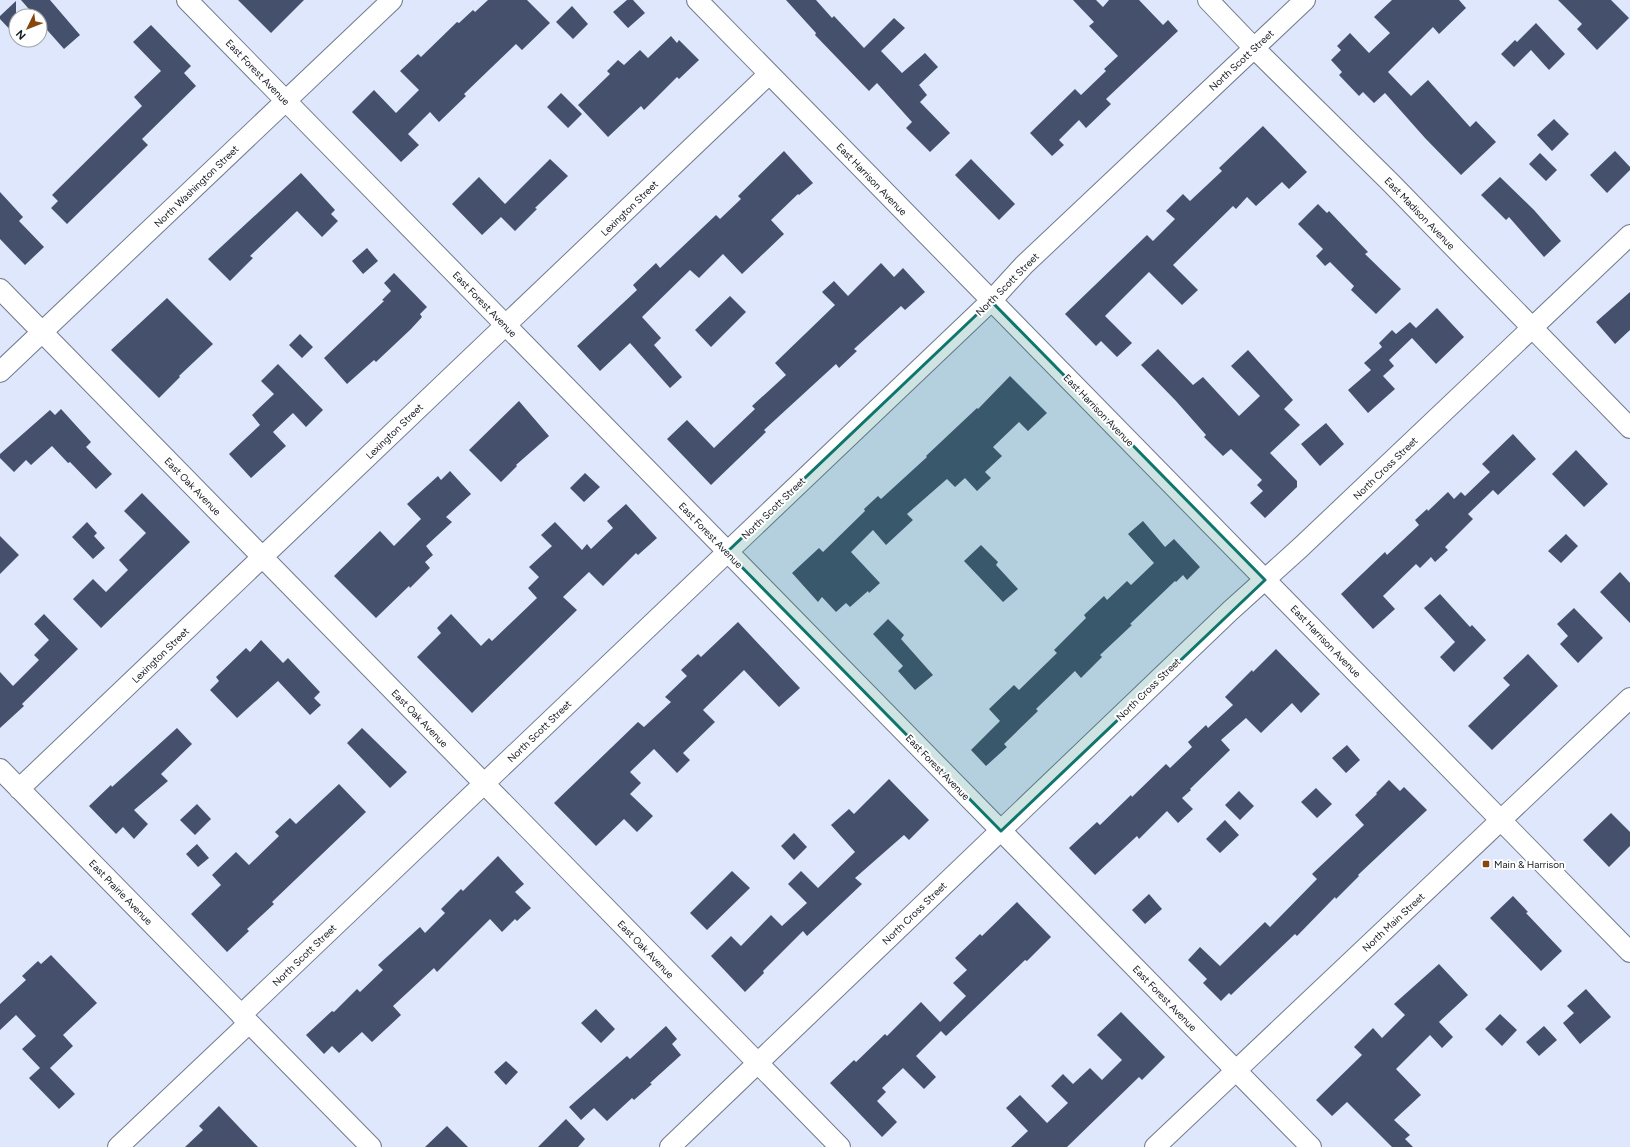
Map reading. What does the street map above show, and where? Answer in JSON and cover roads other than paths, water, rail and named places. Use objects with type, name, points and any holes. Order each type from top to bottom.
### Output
[{"type":"street","name":"East Forest Avenue","points":[[187,0],[1311,1147]]},
{"type":"street","name":"North Washington Street","points":[[0,372],[392,0]]},
{"type":"street","name":"East Harrison Avenue","points":[[697,0],[1630,952]]},
{"type":"street","name":"East Madison Avenue","points":[[1208,0],[1254,48],[1390,182],[1630,428]]},
{"type":"street","name":"North Scott Street","points":[[118,1147],[245,1019],[484,783],[991,300],[1024,265],[1304,0]]},
{"type":"street","name":"Lexington Street","points":[[19,789],[769,74]]},
{"type":"street","name":"North Cross Street","points":[[670,1147],[1265,580],[1630,235]]},
{"type":"street","name":"East Oak Avenue","points":[[0,289],[840,1147]]},
{"type":"street","name":"North Main Street","points":[[1155,1147],[1630,698]]},
{"type":"street","name":"East Prairie Avenue","points":[[0,769],[371,1147]]},
{"type":"place","name":"Main & Harrison","points":[[1486,864]]}]
